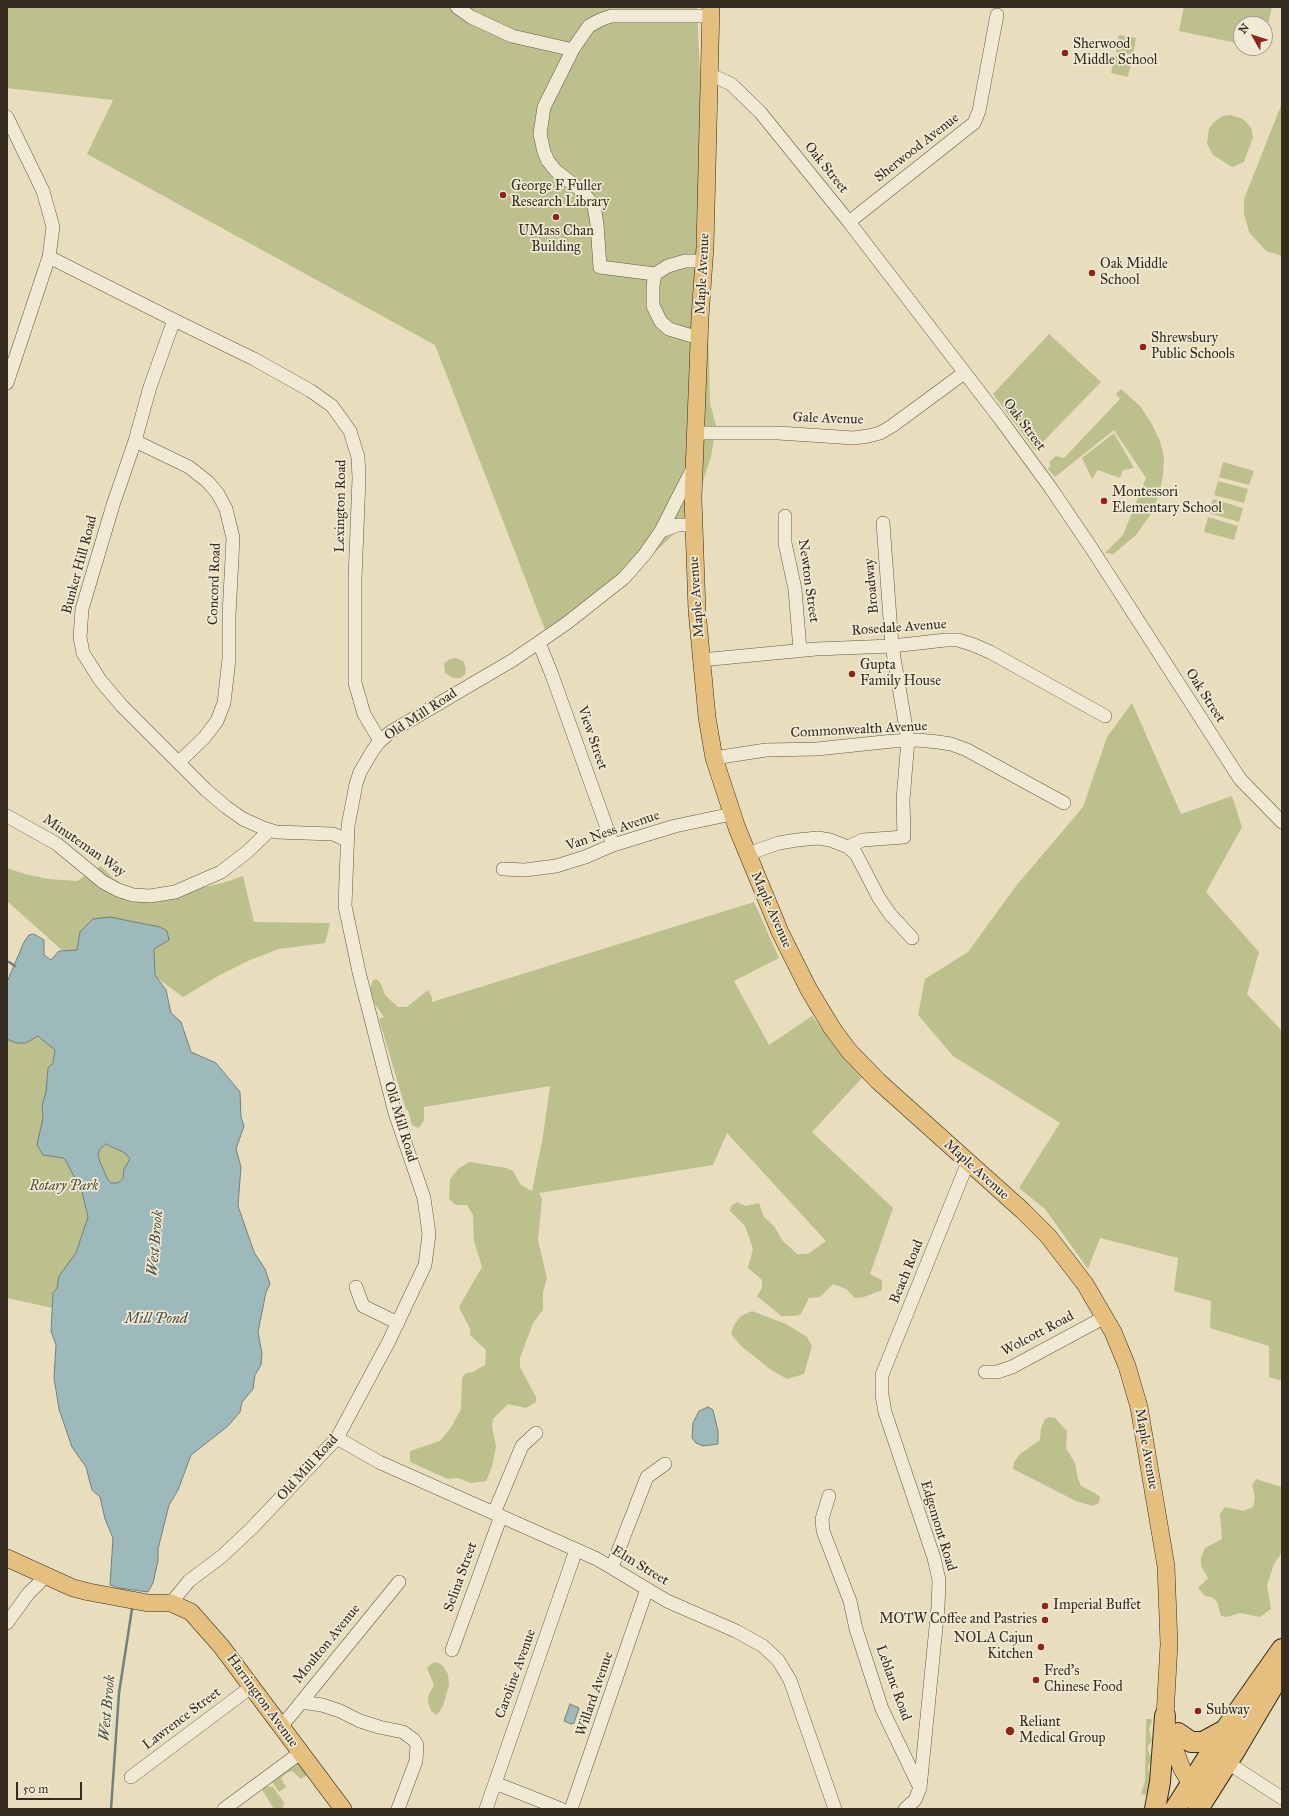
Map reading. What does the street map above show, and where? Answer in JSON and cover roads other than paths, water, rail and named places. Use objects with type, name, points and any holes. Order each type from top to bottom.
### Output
[{"type":"highway","points":[[1175,1809],[1225,1730],[1282,1649]]},
{"type":"highway","points":[[1202,1803],[1228,1763],[1282,1671]]},
{"type":"highway","points":[[1157,1800],[1165,1716]]},
{"type":"highway","points":[[1178,1734],[1191,1742],[1203,1742],[1225,1730]]},
{"type":"highway","points":[[1157,1800],[1169,1781],[1174,1780],[1191,1784]]},
{"type":"main road","name":"Maple Avenue","points":[[711,12],[704,261],[699,338],[693,517],[695,588],[701,660],[709,731],[714,758],[747,854],[791,956],[836,1034],[854,1057],[878,1081],[1022,1210],[1048,1236],[1076,1271],[1105,1317],[1122,1353],[1139,1407],[1166,1566],[1169,1629],[1165,1716],[1168,1732],[1176,1756],[1202,1803]]},
{"type":"main road","points":[[7,1558],[46,1576],[89,1592],[148,1603],[171,1603]]},
{"type":"main road","name":"Harrington Avenue","points":[[171,1603],[184,1608],[198,1618],[226,1651],[251,1687],[343,1809]]},
{"type":"main road","name":"Maple Avenue","points":[[1166,1690],[1178,1734],[1189,1765],[1191,1784]]},
{"type":"street","points":[[457,7],[471,17],[512,36],[562,48],[573,49]]},
{"type":"street","points":[[655,274],[600,267],[597,224],[594,206],[582,191],[556,171],[548,161],[544,152],[540,134],[544,107],[573,49],[589,26],[611,16],[711,12]]},
{"type":"street","name":"Sherwood Avenue","points":[[849,222],[974,123],[978,111],[997,14]]},
{"type":"street","name":"Oak Street","points":[[709,74],[731,84],[750,102],[849,222],[1054,493],[1240,779],[1282,822]]},
{"type":"street","points":[[7,117],[38,179],[48,203],[53,228],[49,257],[7,382]]},
{"type":"street","points":[[49,257],[174,320]]},
{"type":"street","points":[[699,338],[669,330],[661,322],[653,306],[653,286],[655,274],[660,269],[675,263],[704,261]]},
{"type":"street","name":"Bunker Hill Road","points":[[174,320],[150,387],[135,441],[118,489],[81,614],[80,637],[83,653],[107,689],[122,706],[180,761],[206,790],[226,808],[253,824],[270,830],[304,834],[333,834],[347,840]]},
{"type":"street","name":"Lexington Road","points":[[174,320],[254,359],[311,390],[332,406],[350,431],[358,457],[359,478],[355,579],[355,683],[364,714],[380,741]]},
{"type":"street","name":"Gale Avenue","points":[[695,433],[778,433],[854,438],[868,436],[880,433],[892,426],[964,373]]},
{"type":"street","name":"Concord Road","points":[[135,441],[189,467],[208,482],[218,494],[226,509],[232,528],[233,552],[230,594],[229,659],[224,703],[217,721],[204,738],[180,761]]},
{"type":"street","name":"Old Mill Road","points":[[171,1603],[188,1582],[221,1557],[252,1528],[337,1438],[398,1323],[425,1265],[429,1244],[428,1222],[422,1192],[395,1113],[348,925],[345,896],[347,840],[356,784],[366,761],[380,741],[398,727],[459,690],[500,668],[590,606],[624,578],[644,556],[661,531],[674,509],[694,468]]},
{"type":"street","points":[[674,509],[693,517]]},
{"type":"street","name":"Newton Street","points":[[785,516],[786,543],[795,590],[800,650]]},
{"type":"street","points":[[661,531],[678,525],[693,517]]},
{"type":"street","name":"Broadway","points":[[848,847],[863,840],[904,836],[903,800],[908,740],[892,646],[884,523]]},
{"type":"street","name":"Rosedale Avenue","points":[[701,660],[800,650],[892,646],[946,640],[966,642],[982,648],[1037,677],[1104,716]]},
{"type":"street","name":"View Street","points":[[539,642],[613,845]]},
{"type":"street","name":"Commonwealth Avenue","points":[[714,758],[766,750],[817,749],[908,740],[933,741],[958,746],[1064,803]]},
{"type":"street","name":"Van Ness Avenue","points":[[503,869],[525,870],[556,866],[585,857],[613,845],[686,823],[732,814]]},
{"type":"street","name":"Minuteman Way","points":[[7,816],[57,844],[104,882],[125,893],[139,895],[158,895],[174,892],[210,877],[230,865],[270,830]]},
{"type":"street","points":[[747,854],[779,843],[806,839],[830,840],[848,847],[856,854],[887,910],[912,938]]},
{"type":"street","name":"Beach Road","points":[[882,1395],[885,1367],[968,1162]]},
{"type":"street","points":[[356,1287],[363,1306],[398,1323]]},
{"type":"street","name":"Wolcott Road","points":[[985,1372],[997,1372],[1012,1367],[1105,1317]]},
{"type":"street","name":"Edgemont Road","points":[[882,1395],[890,1430],[934,1558],[939,1580],[938,1607],[920,1788],[915,1800],[905,1809]]},
{"type":"street","name":"Selina Street","points":[[452,1650],[522,1446],[536,1433]]},
{"type":"street","name":"Elm Street","points":[[337,1438],[379,1462],[612,1567],[674,1604],[752,1639],[763,1646],[778,1660],[790,1680],[835,1809]]},
{"type":"street","points":[[612,1567],[647,1477],[665,1464]]},
{"type":"street","name":"Leblanc Road","points":[[829,1496],[822,1519],[823,1531],[850,1601],[856,1629],[882,1709],[920,1788]]},
{"type":"street","name":"Caroline Avenue","points":[[486,1809],[576,1550]]},
{"type":"street","points":[[7,1623],[28,1594],[46,1576]]},
{"type":"street","name":"Moulton Avenue","points":[[281,1727],[399,1582]]},
{"type":"street","name":"Willard Avenue","points":[[571,1809],[647,1589]]},
{"type":"street","name":"Lawrence Street","points":[[131,1777],[251,1687]]},
{"type":"street","points":[[301,1702],[340,1711],[379,1727],[403,1732],[414,1740],[418,1748],[416,1761],[398,1809]]},
{"type":"street","points":[[224,1809],[300,1753]]},
{"type":"street","points":[[1228,1763],[1282,1798]]},
{"type":"street","points":[[495,1783],[561,1809]]},
{"type":"water","name":"Mill Pond","points":[[110,917],[160,927],[167,931],[169,940],[154,949],[155,975],[166,990],[171,1013],[181,1022],[191,1052],[216,1063],[240,1092],[241,1117],[244,1126],[236,1149],[241,1167],[238,1206],[254,1252],[265,1269],[270,1284],[266,1292],[258,1332],[262,1353],[261,1365],[255,1375],[253,1389],[242,1402],[240,1412],[228,1426],[191,1455],[178,1490],[169,1505],[158,1549],[158,1561],[153,1583],[148,1592],[119,1588],[110,1585],[113,1538],[105,1519],[100,1497],[92,1490],[86,1467],[72,1447],[59,1409],[54,1378],[56,1345],[51,1331],[53,1293],[57,1288],[59,1276],[76,1253],[88,1217],[82,1192],[66,1161],[63,1158],[43,1155],[37,1145],[43,1118],[42,1106],[46,1092],[48,1068],[53,1063],[55,1050],[38,1036],[26,1043],[16,1043],[7,1039],[7,982],[24,942],[29,935],[34,934],[44,940],[44,955],[51,960],[59,951],[77,950],[80,932],[93,919]],"holes":[[[106,1144],[125,1153],[130,1159],[124,1169],[123,1178],[118,1183],[111,1183],[108,1180],[100,1162],[98,1154],[100,1149]]]},
{"type":"water","points":[[708,1407],[713,1410],[718,1431],[718,1444],[703,1446],[696,1443],[692,1438],[693,1423],[699,1411]]},
{"type":"water","points":[[570,1704],[579,1708],[574,1723],[571,1724],[564,1721]]},
{"type":"waterway","name":"West Brook","points":[[9,962],[15,966]]},
{"type":"waterway","name":"West Brook","points":[[111,1809],[119,1693],[132,1609]]},
{"type":"place","name":"Sherwood Middle School","points":[[1065,53]]},
{"type":"place","name":"George F Fuller Research Library","points":[[503,195]]},
{"type":"place","name":"UMass Chan Building","points":[[556,217]]},
{"type":"place","name":"Oak Middle School","points":[[1092,273]]},
{"type":"place","name":"Shrewsbury Public Schools","points":[[1143,347]]},
{"type":"place","name":"Montessori Elementary School","points":[[1104,501]]},
{"type":"place","name":"Gupta Family House","points":[[852,674]]},
{"type":"place","name":"Imperial Buffet","points":[[1045,1606]]},
{"type":"place","name":"MOTW Coffee and Pastries","points":[[1045,1620]]},
{"type":"place","name":"NOLA Cajun Kitchen","points":[[1041,1647]]},
{"type":"place","name":"Fred's Chinese Food","points":[[1036,1680]]},
{"type":"place","name":"Subway","points":[[1198,1711]]},
{"type":"place","name":"Reliant Medical Group","points":[[1010,1731]]},
{"type":"park label","name":"Rotary Park","points":[[64,1187]]}]
